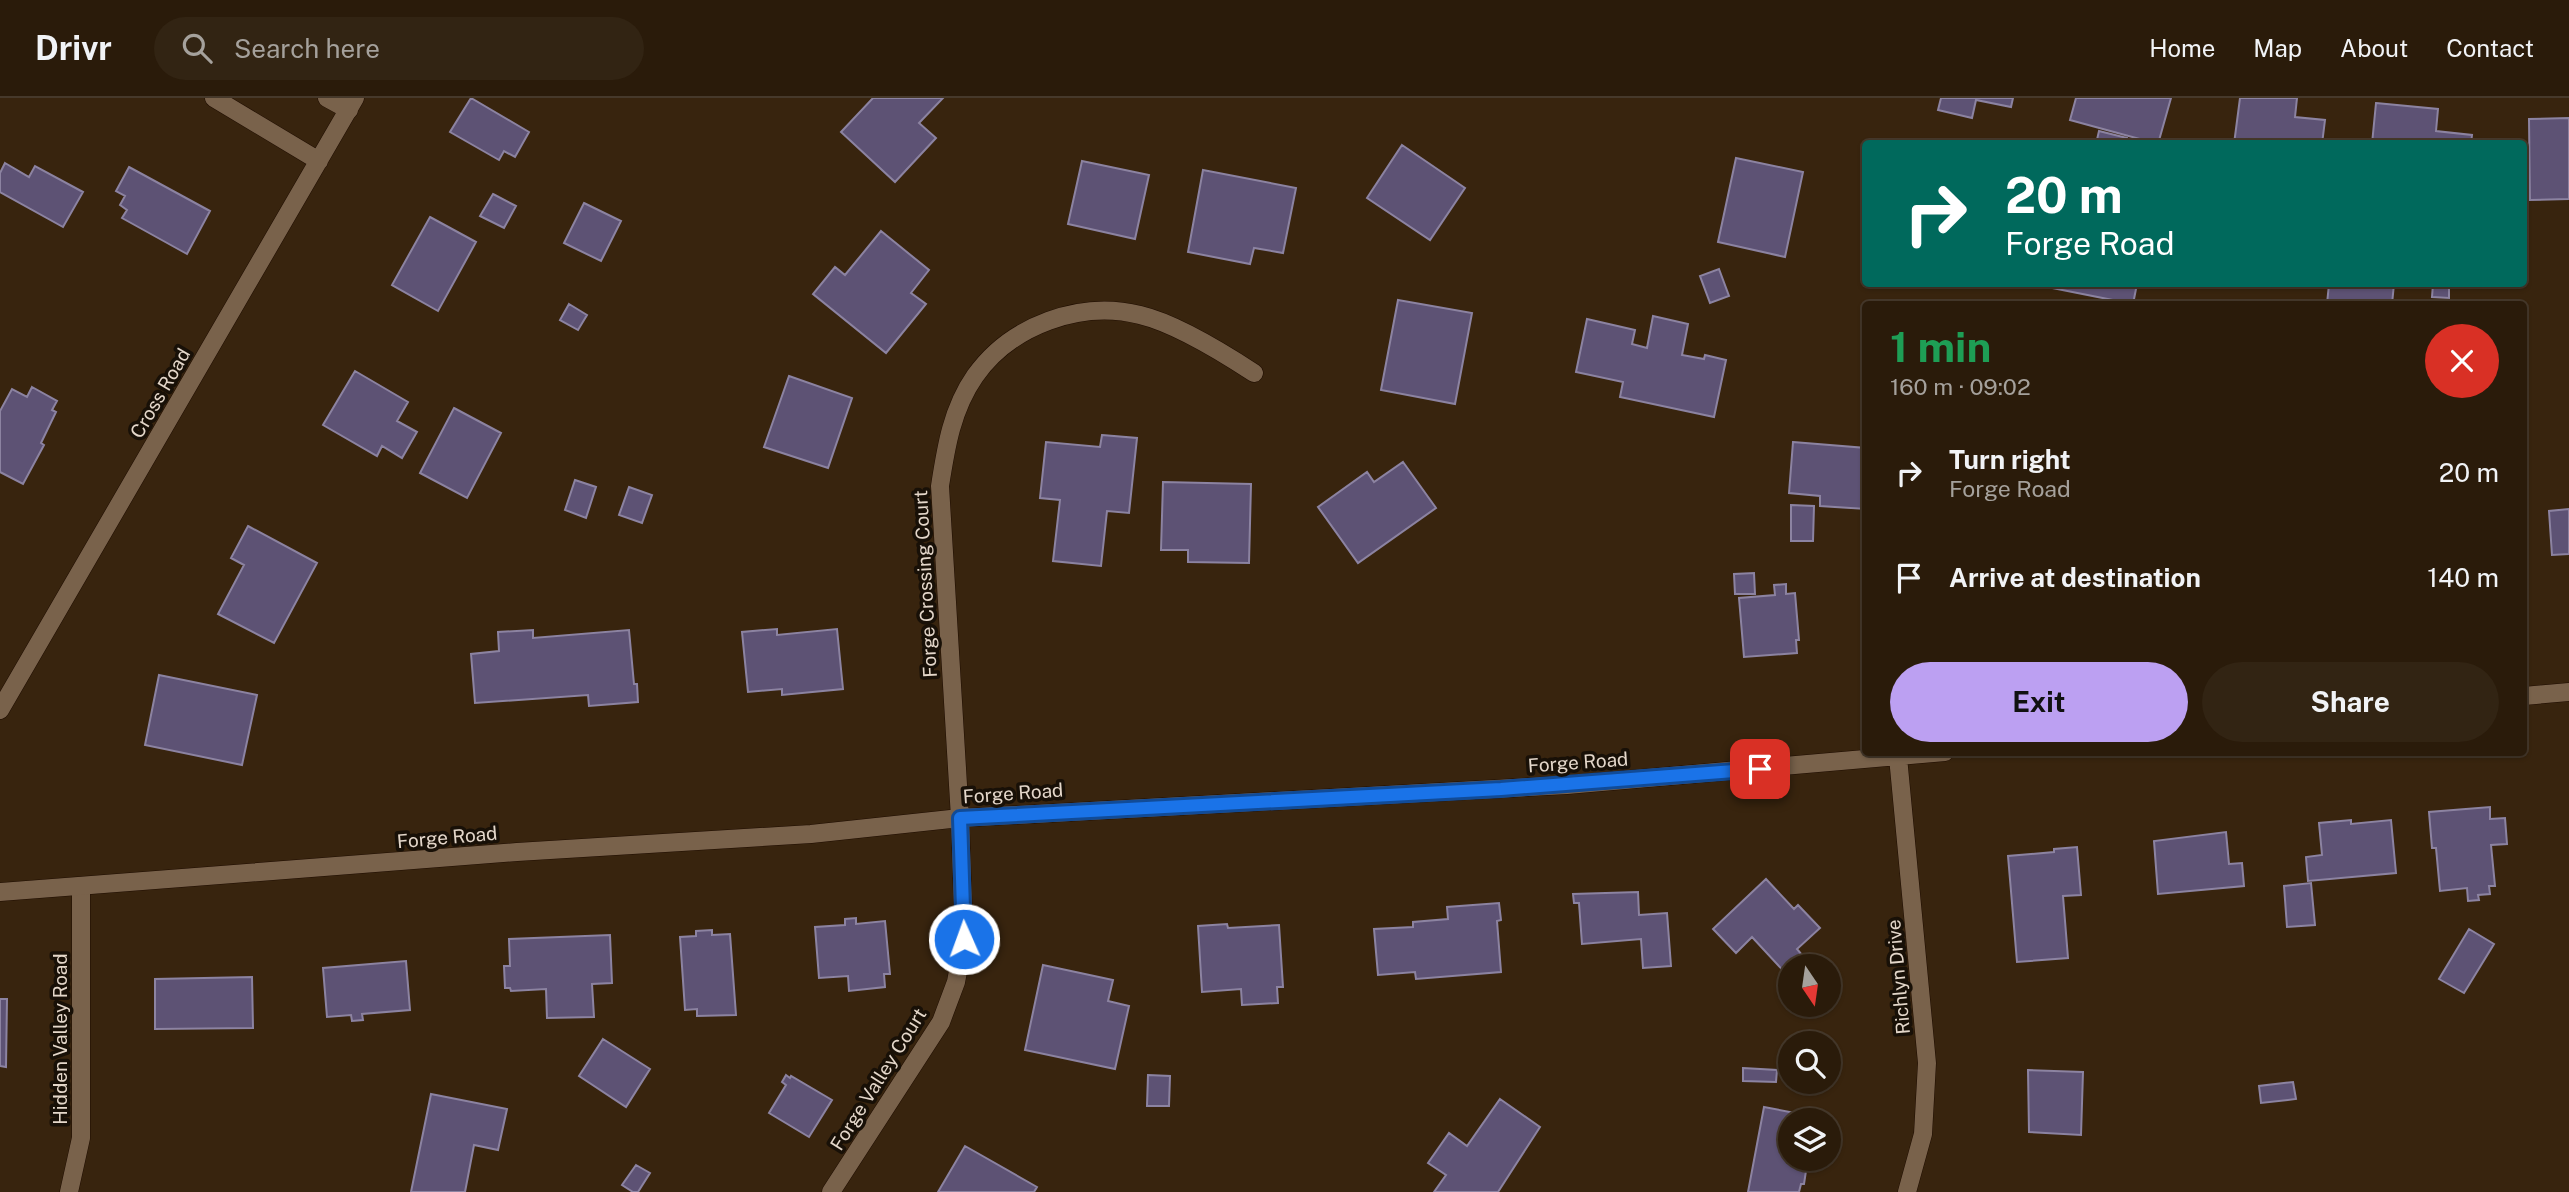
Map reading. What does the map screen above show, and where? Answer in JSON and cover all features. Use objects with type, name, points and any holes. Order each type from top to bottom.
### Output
[{"type":"street","points":[[214,98],[319,161]]},
{"type":"street","points":[[327,98],[352,104]]},
{"type":"street","name":"Cross Road","points":[[0,710],[352,104]]},
{"type":"street","name":"Forge Crossing Court","points":[[960,818],[940,486],[947,438],[975,375],[997,352],[1020,335],[1059,316],[1099,309],[1142,315],[1223,353],[1254,373]]},
{"type":"street","points":[[2527,696],[2569,692]]},
{"type":"street","name":"Forge Road","points":[[0,892],[517,852],[811,834],[960,818],[1501,789],[1914,756]]},
{"type":"street","name":"Richlyn Drive","points":[[1898,758],[1927,1063],[1923,1134],[1907,1192]]},
{"type":"street","name":"Forge Valley Court","points":[[831,1192],[926,1048],[941,1022],[956,982],[964,939],[960,818]]},
{"type":"street","name":"Hidden Valley Road","points":[[69,1192],[81,1138],[81,886]]},
{"type":"building","points":[[471,98],[529,132],[515,157],[504,151],[499,160],[450,132]]},
{"type":"building","points":[[873,98],[943,98],[919,123],[936,138],[895,182],[841,132]]},
{"type":"building","points":[[1941,98],[2013,98],[2011,107],[1976,100],[1972,118],[1938,110]]},
{"type":"building","points":[[2076,98],[2171,98],[2159,140],[2143,140],[2070,120]]},
{"type":"building","points":[[2240,98],[2297,98],[2295,117],[2325,120],[2322,140],[2235,140]]},
{"type":"building","points":[[2376,103],[2438,109],[2436,131],[2472,135],[2471,140],[2372,140]]},
{"type":"building","points":[[2569,118],[2569,199],[2530,200],[2529,119]]},
{"type":"building","points":[[2099,131],[2127,138],[2127,140],[2097,140]]},
{"type":"building","points":[[1402,145],[1465,188],[1430,240],[1367,198]]},
{"type":"building","points":[[1736,158],[1803,172],[1785,257],[1718,242]]},
{"type":"building","points":[[1082,161],[1149,175],[1135,239],[1068,224]]},
{"type":"building","points":[[5,163],[29,177],[35,166],[83,192],[63,227],[0,192],[0,173]]},
{"type":"building","points":[[129,167],[210,211],[187,254],[122,218],[127,210],[120,205],[125,196],[116,191]]},
{"type":"building","points":[[1203,170],[1296,188],[1283,253],[1254,248],[1250,264],[1188,252]]},
{"type":"building","points":[[493,194],[516,206],[504,228],[480,216]]},
{"type":"building","points":[[584,203],[621,221],[601,261],[564,243]]},
{"type":"building","points":[[430,217],[476,242],[438,311],[392,285]]},
{"type":"building","points":[[881,231],[929,270],[911,293],[926,304],[886,353],[813,294],[835,267],[845,275]]},
{"type":"building","points":[[1719,269],[1729,296],[1710,303],[1700,276]]},
{"type":"building","points":[[2047,287],[2136,287],[2134,301],[2118,301]]},
{"type":"building","points":[[2329,287],[2394,287],[2392,301],[2327,301]]},
{"type":"building","points":[[2433,287],[2449,287],[2449,298],[2432,297]]},
{"type":"building","points":[[1398,300],[1472,313],[1455,404],[1381,390]]},
{"type":"building","points":[[569,304],[587,315],[578,330],[560,320]]},
{"type":"building","points":[[1653,316],[1688,324],[1682,355],[1704,359],[1705,355],[1726,360],[1714,417],[1620,397],[1623,382],[1576,372],[1587,319],[1635,330],[1632,344],[1647,348]]},
{"type":"building","points":[[355,371],[408,402],[397,421],[417,432],[402,458],[382,446],[377,456],[323,425]]},
{"type":"building","points":[[789,376],[852,398],[828,468],[764,447]]},
{"type":"building","points":[[32,387],[57,401],[52,410],[56,412],[41,443],[44,445],[23,484],[0,472],[0,411],[12,389],[27,397]]},
{"type":"building","points":[[454,408],[501,433],[467,498],[420,473]]},
{"type":"building","points":[[1102,435],[1137,438],[1129,513],[1107,511],[1101,566],[1053,561],[1060,500],[1040,498],[1046,442],[1100,447]]},
{"type":"building","points":[[1793,442],[1862,448],[1862,509],[1820,506],[1820,496],[1789,493]]},
{"type":"building","points":[[1403,462],[1436,508],[1358,563],[1318,507],[1367,472],[1374,482]]},
{"type":"building","points":[[575,480],[596,487],[586,518],[565,510]]},
{"type":"building","points":[[1163,482],[1251,484],[1249,563],[1188,562],[1188,550],[1161,550]]},
{"type":"building","points":[[629,487],[652,495],[642,523],[619,515]]},
{"type":"building","points":[[1791,505],[1814,506],[1813,541],[1791,541]]},
{"type":"building","points":[[2569,509],[2569,554],[2552,555],[2549,511]]},
{"type":"building","points":[[248,526],[317,563],[274,643],[218,614],[244,565],[231,558]]},
{"type":"building","points":[[1754,573],[1755,594],[1735,594],[1734,574]]},
{"type":"building","points":[[1786,584],[1786,594],[1795,593],[1799,640],[1796,640],[1797,653],[1744,657],[1739,598],[1775,595],[1774,585]]},
{"type":"building","points":[[777,629],[777,635],[837,629],[843,689],[782,695],[782,689],[748,692],[742,632]]},
{"type":"building","points":[[533,630],[533,638],[629,630],[638,702],[589,706],[588,695],[475,703],[471,654],[499,651],[498,632]]},
{"type":"building","points":[[159,675],[257,695],[242,765],[145,745]]},
{"type":"building","points":[[2490,807],[2490,819],[2505,818],[2507,844],[2491,845],[2495,886],[2489,886],[2490,894],[2478,895],[2479,900],[2468,901],[2467,888],[2440,891],[2429,812]]},
{"type":"building","points":[[2351,820],[2351,824],[2391,820],[2396,873],[2308,881],[2306,857],[2322,855],[2319,823]]},
{"type":"building","points":[[2226,832],[2229,864],[2242,863],[2244,886],[2158,894],[2154,841]]},
{"type":"building","points":[[2077,847],[2081,895],[2063,896],[2068,958],[2017,962],[2008,856]]},
{"type":"building","points":[[1766,879],[1794,909],[1798,905],[1820,928],[1797,949],[1801,954],[1778,954],[1778,965],[1752,937],[1736,953],[1713,929]]},
{"type":"building","points":[[2311,883],[2315,925],[2287,927],[2284,886]]},
{"type":"building","points":[[1638,892],[1639,915],[1667,913],[1671,966],[1643,968],[1641,939],[1582,944],[1579,903],[1574,903],[1573,894]]},
{"type":"building","points":[[1499,903],[1501,920],[1497,921],[1501,972],[1416,979],[1415,972],[1378,975],[1374,929],[1413,927],[1413,922],[1448,919],[1447,907]]},
{"type":"building","points":[[856,918],[856,924],[885,921],[890,974],[884,974],[885,987],[849,991],[848,976],[819,978],[815,927],[845,925],[845,919]]},
{"type":"building","points":[[1227,924],[1228,928],[1279,925],[1283,987],[1277,987],[1278,1003],[1242,1005],[1241,989],[1202,992],[1198,926]]},
{"type":"building","points":[[2469,929],[2494,944],[2464,993],[2439,979]]},
{"type":"building","points":[[712,930],[712,935],[730,934],[736,1015],[697,1016],[697,1009],[685,1010],[680,937],[696,936],[696,931]]},
{"type":"building","points":[[610,935],[612,983],[592,984],[594,1017],[547,1018],[546,989],[511,991],[510,988],[505,988],[504,966],[510,966],[509,939]]},
{"type":"building","points":[[406,961],[410,1010],[362,1014],[363,1020],[352,1021],[351,1015],[327,1017],[323,968]]},
{"type":"building","points":[[1043,965],[1113,980],[1108,1001],[1129,1006],[1115,1069],[1025,1050]]},
{"type":"building","points":[[252,977],[253,1028],[155,1029],[155,979]]},
{"type":"building","points":[[0,999],[7,999],[6,1067],[0,1066]]},
{"type":"building","points":[[603,1039],[650,1069],[626,1107],[579,1076]]},
{"type":"building","points":[[1743,1068],[1777,1070],[1776,1082],[1743,1081]]},
{"type":"building","points":[[2028,1070],[2083,1072],[2081,1135],[2029,1132]]},
{"type":"building","points":[[786,1075],[832,1100],[809,1137],[769,1113],[786,1085],[782,1082]]},
{"type":"building","points":[[1148,1075],[1170,1076],[1169,1106],[1147,1106]]},
{"type":"building","points":[[2293,1082],[2296,1099],[2261,1103],[2259,1086]]},
{"type":"building","points":[[431,1094],[507,1109],[498,1150],[474,1145],[465,1192],[411,1192]]},
{"type":"building","points":[[1500,1099],[1540,1127],[1498,1192],[1434,1192],[1446,1175],[1428,1163],[1449,1133],[1467,1146]]},
{"type":"building","points":[[1764,1107],[1778,1110],[1778,1171],[1806,1171],[1804,1184],[1801,1184],[1799,1192],[1748,1192]]},
{"type":"building","points":[[965,1146],[1037,1187],[1034,1192],[938,1192]]},
{"type":"building","points":[[636,1165],[650,1173],[638,1192],[633,1192],[622,1185]]},
{"type":"route","points":[[964,939],[960,818],[1103,808],[1318,800],[1567,785],[1760,769]]}]
